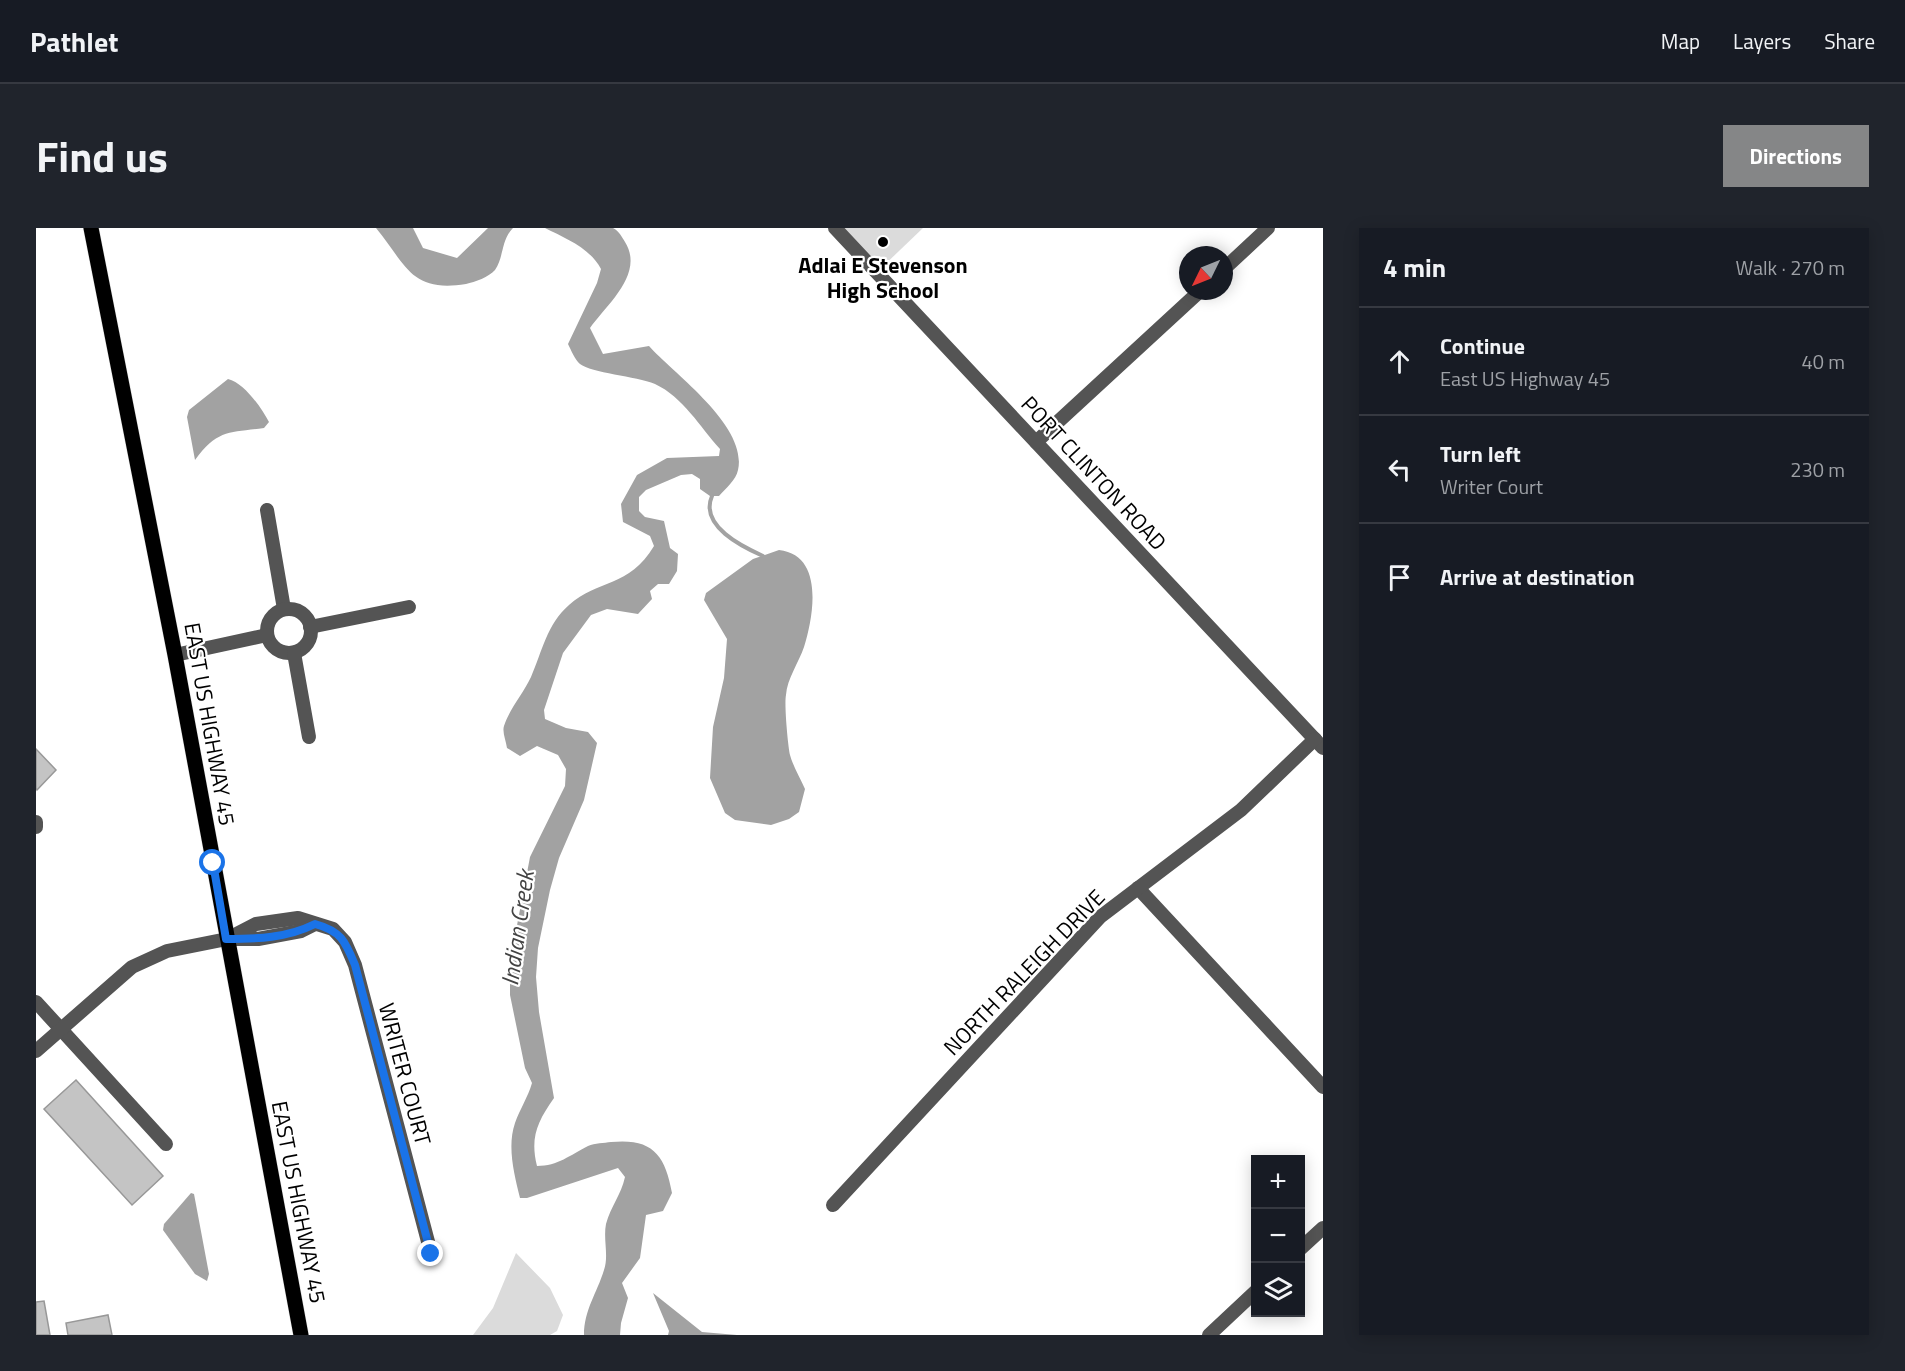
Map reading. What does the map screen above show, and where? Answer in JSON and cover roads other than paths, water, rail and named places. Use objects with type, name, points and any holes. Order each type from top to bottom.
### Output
[{"type":"main road","name":"EAST US HIGHWAY 45","points":[[91,228],[175,655],[301,1335]]},
{"type":"street","name":"PORT CLINTON ROAD","points":[[835,228],[1319,744]]},
{"type":"street","points":[[1233,261],[1268,228]]},
{"type":"street","points":[[1036,442],[1190,300]]},
{"type":"street","points":[[267,510],[284,609]]},
{"type":"street","points":[[310,627],[409,607]]},
{"type":"street","points":[[284,609],[300,612],[310,627],[306,645],[294,653],[280,651],[270,642],[267,635],[268,622],[272,616],[284,609]]},
{"type":"street","points":[[175,655],[267,635]]},
{"type":"street","points":[[294,653],[309,736]]},
{"type":"street","name":"NORTH RALEIGH DRIVE","points":[[833,1205],[1100,917],[1241,810],[1319,744]]},
{"type":"street","points":[[36,822],[36,827]]},
{"type":"street","points":[[1138,888],[1323,1087]]},
{"type":"street","name":"WRITER COURT","points":[[36,1051],[132,967],[167,951],[226,939],[258,939],[301,931],[315,924],[333,929],[345,942],[355,965],[431,1254]]},
{"type":"street","points":[[36,1002],[166,1144]]},
{"type":"street","points":[[1305,1244],[1323,1228]]},
{"type":"street","points":[[1209,1335],[1251,1296]]},
{"type":"water","points":[[376,228],[413,228],[423,248],[457,258],[488,228],[513,228],[506,238],[498,265],[492,273],[470,283],[447,286],[421,280],[411,273]]},
{"type":"water","name":"Indian Creek","points":[[545,228],[613,228],[619,232],[630,254],[627,277],[590,328],[603,354],[649,346],[707,402],[732,436],[738,453],[737,474],[719,496],[710,496],[700,489],[700,479],[692,474],[681,475],[646,490],[639,497],[639,511],[645,517],[664,521],[670,548],[678,554],[677,571],[669,584],[658,584],[650,591],[652,599],[638,614],[607,609],[591,615],[563,653],[544,710],[545,719],[566,728],[588,732],[597,743],[584,800],[559,858],[538,948],[536,977],[539,1012],[554,1098],[536,1130],[534,1147],[537,1166],[558,1162],[594,1144],[625,1141],[637,1143],[654,1151],[660,1159],[669,1179],[672,1193],[663,1211],[646,1215],[640,1258],[622,1283],[628,1298],[620,1335],[584,1335],[588,1310],[605,1265],[606,1224],[625,1177],[618,1168],[527,1198],[520,1198],[514,1170],[511,1151],[513,1132],[532,1083],[525,1068],[510,995],[510,962],[530,857],[565,786],[566,769],[558,755],[537,746],[520,756],[507,748],[504,728],[531,677],[555,621],[569,605],[580,597],[634,569],[654,546],[650,536],[623,522],[621,504],[637,475],[667,458],[719,456],[720,449],[683,404],[665,390],[647,381],[594,370],[578,362],[568,344],[597,283],[601,269],[584,249]]},
{"type":"water","points":[[228,379],[246,390],[269,422],[264,428],[225,434],[211,443],[195,460],[187,417],[189,410]]},
{"type":"water","points":[[779,550],[793,554],[803,563],[809,574],[812,604],[808,634],[787,689],[786,700],[786,725],[790,755],[805,789],[799,812],[789,819],[771,825],[735,820],[725,813],[710,778],[713,727],[724,678],[727,639],[704,600],[706,593],[753,559]]},
{"type":"water","points":[[191,1193],[194,1194],[209,1274],[207,1281],[195,1274],[163,1230],[164,1224]]},
{"type":"water","points":[[653,1293],[702,1332],[737,1335],[668,1335],[669,1331]]},
{"type":"waterway","points":[[712,496],[710,507],[717,526],[735,541],[763,556]]},
{"type":"place","name":"Adlai E Stevenson High School","points":[[883,242]]}]
